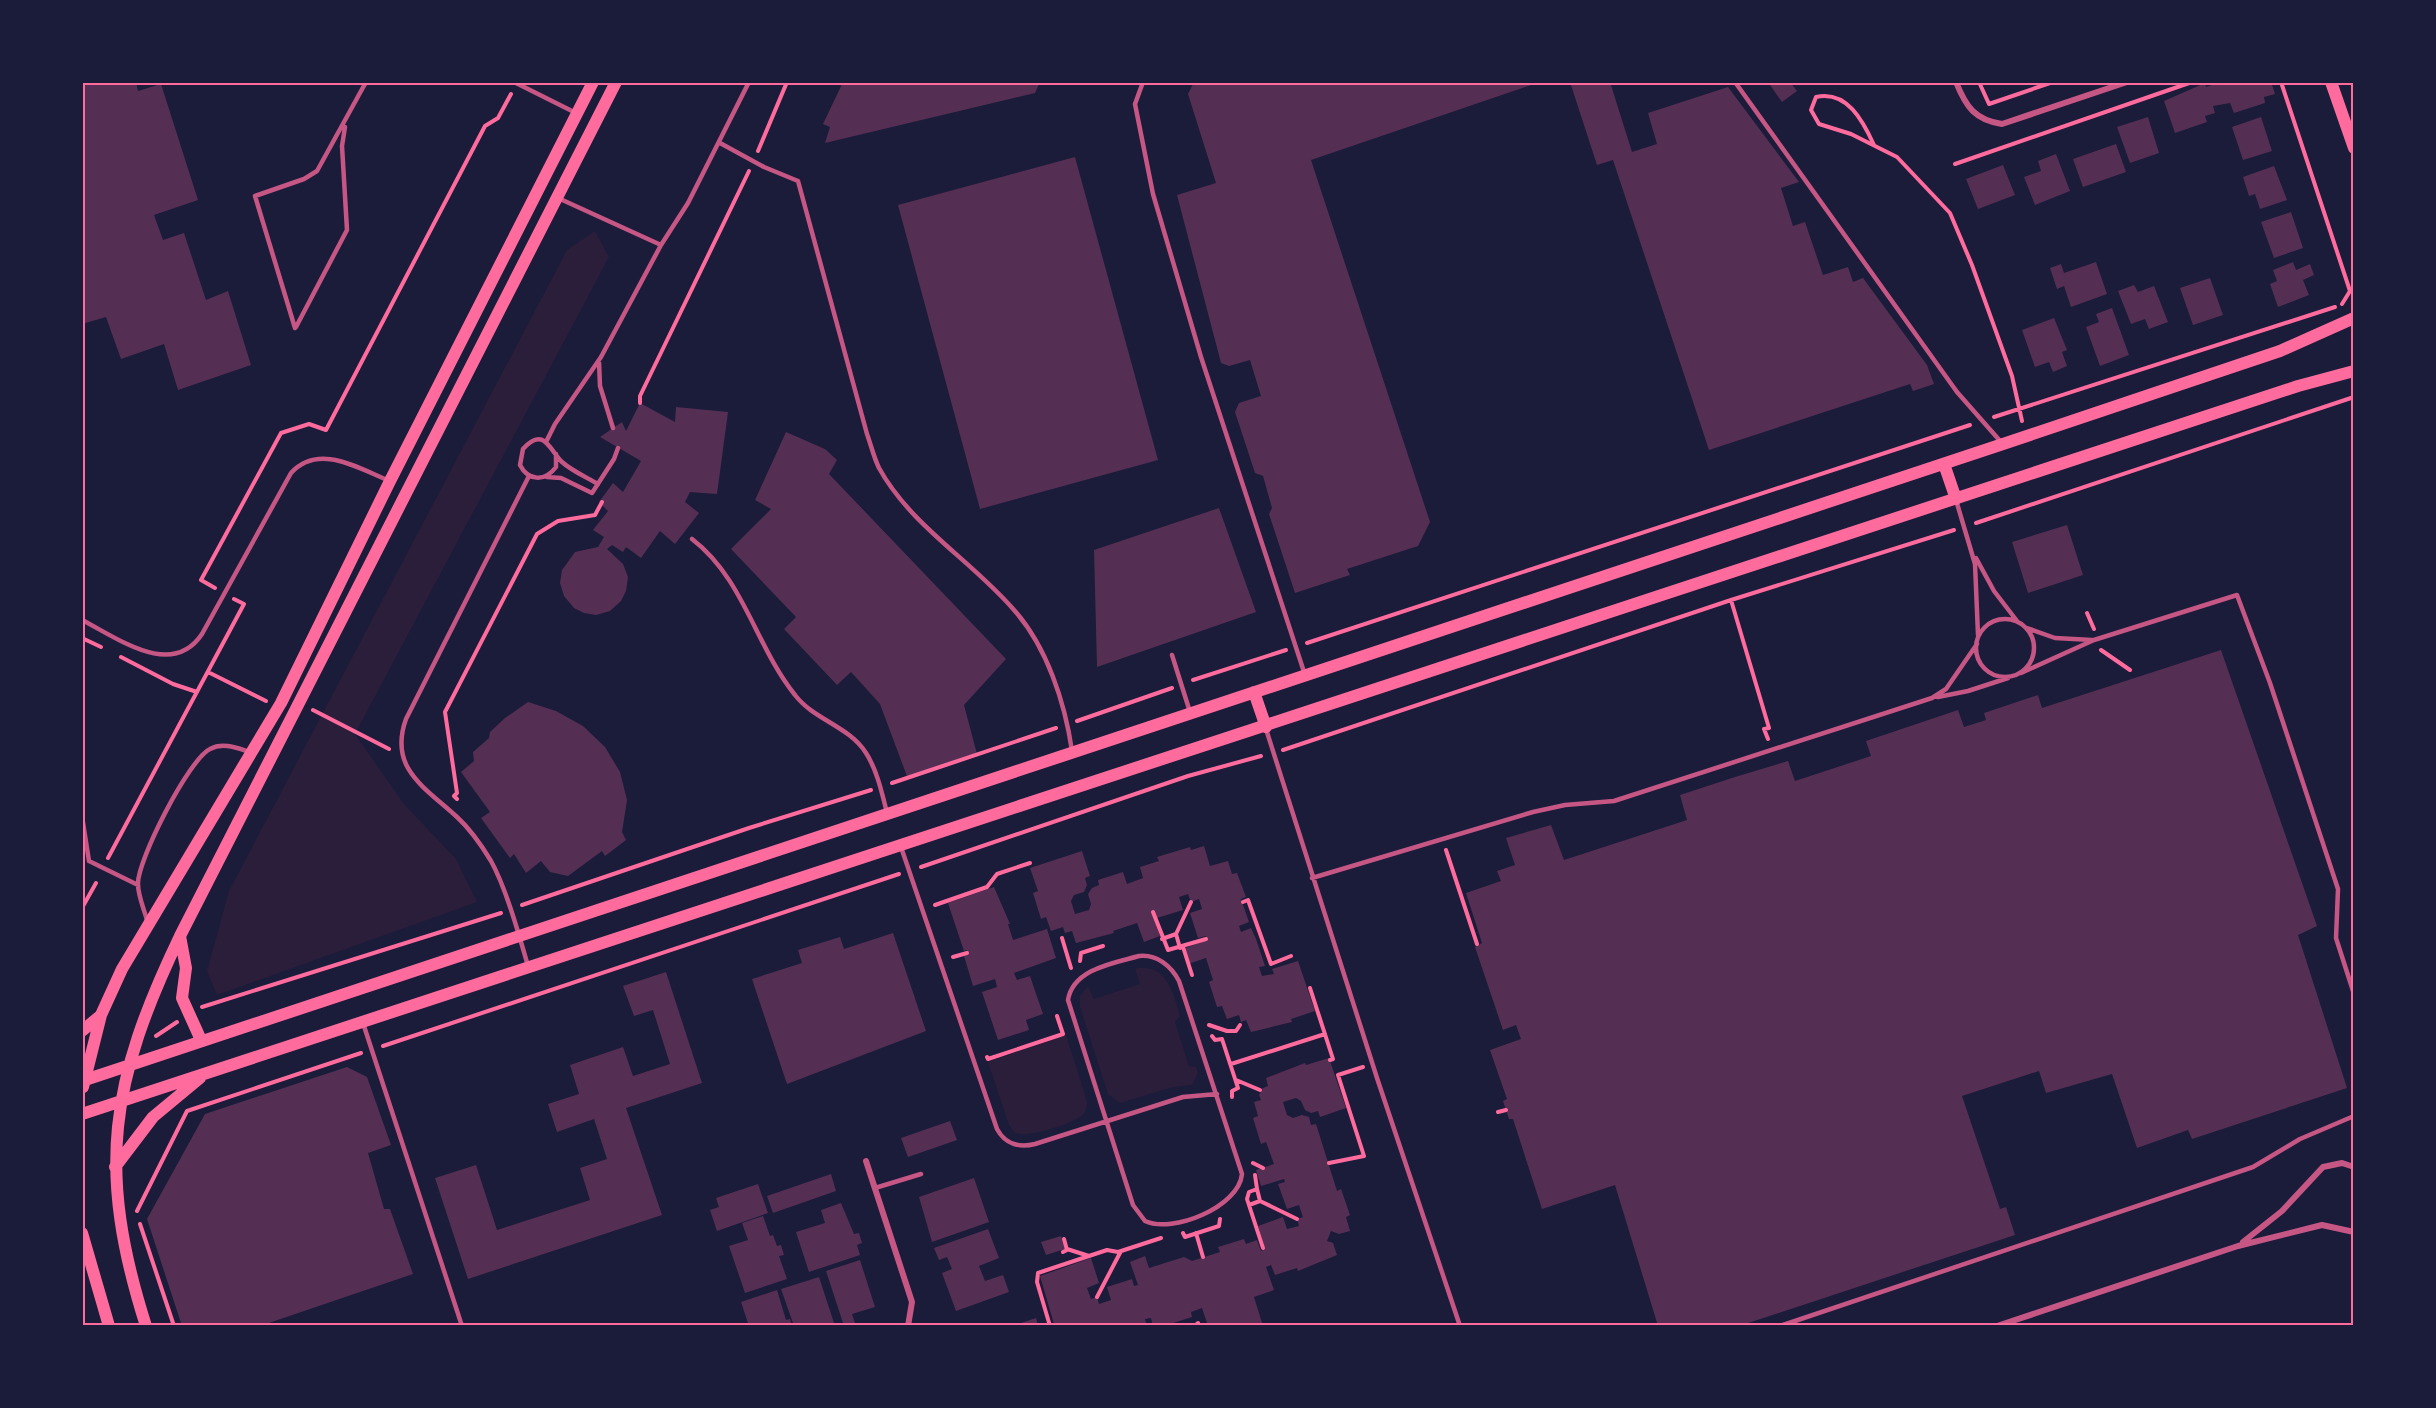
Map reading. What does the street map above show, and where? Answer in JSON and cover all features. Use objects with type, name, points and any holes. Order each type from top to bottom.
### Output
[{"type":"main road","points":[[83,1083],[101,1015],[148,921],[253,753],[281,703],[390,481],[593,82]]},
{"type":"main road","points":[[146,1326],[121,1229],[115,1167],[120,1101],[127,1066],[144,1016],[180,936],[616,82]]},
{"type":"main road","points":[[2331,82],[2353,149]]},
{"type":"main road","points":[[577,113],[595,123]]},
{"type":"main road","points":[[539,188],[558,198]]},
{"type":"main road","points":[[83,1083],[201,1040],[2280,351],[2354,318]]},
{"type":"main road","points":[[82,1114],[901,847],[2298,386],[2354,371]]},
{"type":"main road","points":[[1944,464],[1956,499]]},
{"type":"main road","points":[[390,481],[408,489]]},
{"type":"main road","points":[[1254,692],[1266,727]]},
{"type":"main road","points":[[180,936],[186,968],[182,998],[201,1040]]},
{"type":"main road","points":[[82,1031],[101,1015]]},
{"type":"main road","points":[[115,1167],[153,1117],[206,1073]]},
{"type":"main road","points":[[82,1233],[109,1326]]},
{"type":"street","points":[[1956,82],[1966,107],[1986,122],[2002,124],[2127,82]]},
{"type":"street","points":[[866,1161],[912,1302],[908,1326]]},
{"type":"street","points":[[2238,1246],[2275,1218],[2323,1167],[2342,1163],[2354,1167]]},
{"type":"street","points":[[1997,1326],[2238,1246],[2322,1225],[2354,1232]]},
{"type":"lane","points":[[346,121],[342,146],[347,230],[295,328],[255,196],[315,173],[366,82]]},
{"type":"lane","points":[[514,82],[577,113]]},
{"type":"lane","points":[[546,442],[560,417],[599,360],[661,245],[688,203],[750,82]]},
{"type":"lane","points":[[1143,82],[1135,104],[1153,194],[1201,357],[1305,675]]},
{"type":"lane","points":[[1736,82],[1950,382],[2003,444]]},
{"type":"lane","points":[[720,143],[798,181],[879,468],[910,510],[1015,611],[1043,655],[1068,724],[1072,751]]},
{"type":"lane","points":[[558,198],[661,245]]},
{"type":"lane","points":[[599,360],[600,386],[613,428]]},
{"type":"lane","points":[[598,484],[562,462],[546,442],[536,441],[523,449],[520,465],[529,476],[561,478],[592,494],[614,459],[618,448]]},
{"type":"lane","points":[[546,477],[556,467],[556,454]]},
{"type":"lane","points":[[82,620],[136,647],[166,657],[181,653],[194,646],[202,634],[291,473],[300,463],[314,458],[329,458],[390,481]]},
{"type":"lane","points":[[529,476],[406,719],[402,739],[403,757],[409,771],[468,828],[490,860],[529,969]]},
{"type":"lane","points":[[1956,499],[1969,541],[1978,586],[1979,661],[1987,671],[2004,677],[2018,674],[2029,664],[2034,653],[2031,635],[1994,591],[1969,541]]},
{"type":"lane","points":[[692,539],[715,558],[734,585],[795,696],[810,710],[846,733],[863,748],[872,763],[887,813]]},
{"type":"lane","points":[[1312,879],[1442,838],[1550,808],[1614,801],[1932,698],[1968,691],[2018,674],[2097,639],[2237,595],[2270,683],[2338,889],[2336,938],[2354,994]]},
{"type":"lane","points":[[1932,698],[1946,689],[1985,628],[1995,621],[2007,619],[2055,638],[2097,639]]},
{"type":"lane","points":[[1172,655],[1190,712]]},
{"type":"lane","points":[[1266,727],[1293,806],[1312,879],[1460,1326]]},
{"type":"lane","points":[[148,921],[138,885],[143,858],[199,757],[210,749],[225,746],[253,753]]},
{"type":"lane","points":[[82,816],[89,861]]},
{"type":"lane","points":[[901,847],[1000,1134],[1013,1144],[1027,1146],[1183,1097],[1216,1094]]},
{"type":"lane","points":[[89,861],[138,885]]},
{"type":"lane","points":[[82,867],[89,861]]},
{"type":"lane","points":[[1147,956],[1159,960],[1178,979],[1240,1164],[1241,1181],[1234,1193],[1215,1209],[1169,1225],[1149,1223],[1136,1211],[1106,1122],[1071,1012],[1069,997],[1075,982],[1083,975],[1136,957],[1147,956]]},
{"type":"lane","points":[[363,1022],[462,1326]]},
{"type":"lane","points":[[1780,1326],[2253,1167],[2301,1139],[2354,1116]]},
{"type":"lane","points":[[875,1188],[921,1174]]},
{"type":"path","points":[[640,403],[640,396],[754,161],[787,82]]},
{"type":"path","points":[[1979,82],[1989,104],[2053,82]]},
{"type":"path","points":[[1955,164],[2192,82]]},
{"type":"path","points":[[201,1008],[509,910],[749,828],[880,788],[1181,684],[2342,304],[2350,291],[2281,82]]},
{"type":"path","points":[[1874,145],[1863,122],[1844,101],[1828,94],[1816,97],[1812,110],[1820,124],[1851,134],[1897,157],[1950,213],[1972,265],[2008,365],[2026,436]]},
{"type":"path","points":[[210,585],[201,580],[281,433],[309,424],[326,430],[485,126],[498,118],[507,100]]},
{"type":"path","points":[[2347,281],[2354,279]]},
{"type":"path","points":[[174,1326],[136,1212],[187,1111],[1188,776],[1275,753],[1731,600],[1965,527],[2354,397]]},
{"type":"path","points":[[460,801],[454,796],[457,793],[445,712],[537,534],[558,521],[595,515],[605,495]]},
{"type":"path","points":[[1731,600],[1769,728],[1764,729],[1771,751]]},
{"type":"path","points":[[108,859],[244,604],[239,602]]},
{"type":"path","points":[[82,639],[103,648]]},
{"type":"path","points":[[113,653],[173,684],[197,692]]},
{"type":"path","points":[[1442,838],[1477,944]]},
{"type":"path","points":[[935,905],[987,887],[997,874],[1030,863]]},
{"type":"path","points":[[923,866],[924,873]]},
{"type":"path","points":[[82,908],[96,883]]},
{"type":"path","points":[[932,894],[939,915]]},
{"type":"path","points":[[517,896],[520,906]]},
{"type":"path","points":[[1243,902],[1248,900],[1271,964],[1291,956]]},
{"type":"path","points":[[1179,948],[1176,934],[1191,902]]},
{"type":"path","points":[[1153,912],[1168,950],[1206,939]]},
{"type":"path","points":[[1162,939],[1176,934]]},
{"type":"path","points":[[1062,938],[1069,969],[1083,960],[1081,953],[1103,946]]},
{"type":"path","points":[[950,947],[957,969]]},
{"type":"path","points":[[953,957],[967,953]]},
{"type":"path","points":[[1310,988],[1333,1059],[1330,1060]]},
{"type":"path","points":[[984,1048],[988,1059],[1063,1034],[1056,1010]]},
{"type":"path","points":[[149,1037],[178,1021]]},
{"type":"path","points":[[1209,1025],[1229,1032],[1236,1031],[1240,1025]]},
{"type":"path","points":[[1231,1064],[1325,1034]]},
{"type":"path","points":[[1329,1163],[1364,1156],[1338,1075],[1352,1070]]},
{"type":"path","points":[[1236,1079],[1260,1090]]},
{"type":"path","points":[[1498,1112],[1506,1110]]},
{"type":"path","points":[[1253,1163],[1263,1168]]},
{"type":"path","points":[[1257,1189],[1260,1201]]},
{"type":"path","points":[[1239,1207],[1260,1201],[1297,1219]]},
{"type":"path","points":[[1173,1234],[1183,1231],[1185,1237],[1219,1226],[1222,1216]]},
{"type":"path","points":[[1196,1233],[1203,1257]]},
{"type":"path","points":[[1050,1326],[1037,1281],[1038,1273],[1107,1250],[1121,1251],[1162,1237]]},
{"type":"path","points":[[1064,1239],[1065,1250],[1089,1256]]},
{"type":"path","points":[[1097,1298],[1121,1251]]},
{"type":"shaded area","points":[[595,231],[609,257],[355,734],[404,804],[456,859],[477,902],[217,995],[207,971],[229,891],[567,250]]},
{"type":"shaded area","points":[[1135,969],[1156,971],[1163,976],[1172,990],[1180,1016],[1175,1022],[1189,1066],[1196,1067],[1198,1073],[1192,1085],[1173,1087],[1120,1103],[1108,1094],[1080,1007],[1080,996],[1088,986],[1094,999],[1140,984]]},
{"type":"shaded area","points":[[1066,1035],[1087,1101],[1085,1112],[1074,1120],[1048,1130],[1029,1134],[1015,1133],[1009,1125],[988,1062]]},
{"type":"building","points":[[136,82],[138,91],[161,84],[198,200],[154,215],[163,240],[184,233],[206,300],[228,291],[251,365],[178,390],[164,344],[121,359],[106,317],[82,324],[82,84]]},
{"type":"building","points":[[843,82],[1040,82],[1035,93],[825,143],[830,127],[823,124]]},
{"type":"building","points":[[1194,82],[1540,82],[1311,160],[1430,522],[1418,546],[1347,569],[1350,575],[1295,593],[1269,514],[1272,508],[1263,476],[1255,473],[1235,412],[1239,403],[1261,396],[1250,360],[1229,366],[1221,363],[1177,195],[1216,183],[1188,94]]},
{"type":"building","points":[[1570,82],[1610,82],[1632,152],[1657,144],[1648,113],[1728,87],[1799,182],[1781,188],[1793,226],[1805,222],[1823,275],[1848,267],[1853,282],[1863,278],[1927,365],[1934,384],[1913,391],[1910,384],[1709,450],[1613,160],[1597,165]]},
{"type":"building","points":[[1768,82],[1790,82],[1797,91],[1782,102]]},
{"type":"building","points":[[2221,82],[2271,82],[2275,94],[2264,97],[2265,103],[2234,113],[2230,103],[2213,106],[2215,113],[2205,116],[2207,122],[2175,133],[2164,101],[2205,83],[2206,87]]},
{"type":"building","points":[[2148,117],[2159,153],[2130,163],[2117,127]]},
{"type":"building","points":[[2261,117],[2272,151],[2243,160],[2232,127]]},
{"type":"building","points":[[2116,144],[2126,172],[2083,187],[2073,159]]},
{"type":"building","points":[[2056,154],[2070,191],[2035,205],[2024,177],[2041,171],[2038,161]]},
{"type":"building","points":[[1075,157],[1158,460],[980,509],[898,205]]},
{"type":"building","points":[[2003,165],[2015,195],[1978,209],[1966,179]]},
{"type":"building","points":[[2274,166],[2287,200],[2260,209],[2255,194],[2249,196],[2243,177]]},
{"type":"building","points":[[2291,212],[2303,248],[2274,258],[2261,222]]},
{"type":"building","points":[[2096,262],[2107,294],[2071,307],[2064,286],[2057,289],[2050,268],[2061,264],[2064,273]]},
{"type":"building","points":[[2293,262],[2296,270],[2310,264],[2314,275],[2303,280],[2309,295],[2278,307],[2270,284],[2277,281],[2273,270]]},
{"type":"building","points":[[2210,278],[2223,315],[2193,325],[2180,288]]},
{"type":"building","points":[[2134,285],[2138,292],[2154,286],[2168,322],[2149,329],[2145,319],[2131,324],[2118,291]]},
{"type":"building","points":[[2112,308],[2129,355],[2100,366],[2086,327],[2099,322],[2096,314]]},
{"type":"building","points":[[2054,318],[2067,350],[2062,352],[2067,366],[2053,372],[2049,362],[2035,367],[2022,330]]},
{"type":"building","points":[[640,403],[675,422],[676,407],[728,412],[717,494],[690,492],[685,502],[699,513],[675,544],[660,531],[641,558],[626,547],[623,552],[612,545],[607,549],[623,564],[628,577],[626,591],[621,601],[610,611],[596,615],[584,613],[574,608],[564,596],[560,583],[562,570],[575,552],[598,547],[604,537],[593,530],[608,511],[599,502],[613,483],[623,492],[641,461],[600,437],[622,422],[626,431]]},
{"type":"building","points":[[786,432],[825,449],[837,460],[829,474],[1006,659],[964,705],[977,754],[908,779],[880,704],[851,672],[837,685],[784,629],[796,617],[731,549],[771,509],[755,500]]},
{"type":"building","points":[[1219,508],[1256,612],[1097,667],[1094,550]]},
{"type":"building","points":[[2067,525],[2083,575],[2028,593],[2012,542]]},
{"type":"building","points":[[2221,650],[2317,926],[2298,935],[2347,1088],[2192,1139],[2188,1130],[2137,1148],[2112,1074],[2046,1093],[2039,1071],[1962,1096],[2000,1209],[2006,1207],[2015,1235],[1739,1326],[1658,1326],[1615,1185],[1542,1209],[1513,1119],[1509,1119],[1503,1101],[1507,1099],[1490,1050],[1521,1039],[1516,1025],[1503,1030],[1475,947],[1482,943],[1466,893],[1501,881],[1497,871],[1515,865],[1506,838],[1551,825],[1564,860],[1687,820],[1680,795],[1735,777],[1788,761],[1795,781],[1871,756],[1866,741],[1958,710],[1964,727],[1986,720],[1984,713],[2038,695],[2042,708]]},
{"type":"building","points":[[528,702],[556,711],[583,726],[605,747],[620,772],[627,800],[622,832],[626,840],[605,856],[602,851],[568,876],[550,872],[541,861],[526,873],[514,854],[510,858],[481,818],[490,812],[461,772],[474,761],[473,752],[489,738],[490,732]]},
{"type":"building","points":[[1204,846],[1210,866],[1228,861],[1232,874],[1237,873],[1246,897],[1241,899],[1249,922],[1239,926],[1241,932],[1251,928],[1265,966],[1259,967],[1262,976],[1274,974],[1272,969],[1298,961],[1315,1011],[1291,1019],[1292,1022],[1251,1032],[1246,1020],[1241,1022],[1239,1015],[1227,1019],[1222,1006],[1217,1007],[1209,982],[1213,980],[1206,958],[1188,964],[1183,949],[1207,940],[1206,936],[1198,938],[1190,913],[1202,909],[1199,899],[1191,902],[1188,894],[1179,897],[1183,910],[1157,918],[1152,912],[1160,936],[1144,942],[1137,923],[1113,931],[1114,933],[1076,943],[1072,931],[1065,933],[1063,927],[1051,931],[1046,917],[1041,919],[1033,893],[1038,891],[1030,868],[1082,851],[1090,876],[1085,878],[1087,885],[1084,892],[1074,895],[1071,901],[1075,914],[1089,910],[1091,904],[1088,894],[1092,888],[1099,885],[1098,880],[1123,872],[1127,884],[1143,878],[1140,867],[1159,861],[1157,857],[1190,847],[1191,850]]},
{"type":"building","points":[[994,887],[1010,924],[1008,924],[1013,940],[1047,929],[1056,958],[1014,973],[1017,980],[1030,976],[1043,1014],[1026,1020],[1029,1030],[998,1040],[982,992],[997,987],[995,979],[973,986],[964,956],[968,955],[967,950],[964,951],[948,903]]},
{"type":"building","points":[[893,933],[926,1031],[787,1084],[752,979],[802,963],[798,950],[840,937],[844,949]]},
{"type":"building","points":[[666,972],[702,1083],[626,1108],[662,1215],[468,1279],[435,1178],[476,1165],[497,1230],[590,1200],[580,1168],[607,1159],[594,1119],[557,1132],[548,1104],[579,1094],[570,1065],[623,1047],[633,1076],[670,1064],[653,1010],[634,1016],[623,986]]},
{"type":"building","points":[[1329,1058],[1346,1108],[1320,1117],[1318,1111],[1311,1113],[1305,1110],[1301,1101],[1296,1098],[1283,1102],[1287,1115],[1293,1118],[1302,1115],[1309,1117],[1311,1125],[1316,1124],[1337,1191],[1341,1189],[1350,1215],[1346,1217],[1350,1231],[1339,1234],[1331,1231],[1327,1241],[1333,1243],[1337,1255],[1298,1271],[1297,1268],[1275,1275],[1271,1265],[1266,1267],[1274,1290],[1254,1297],[1263,1326],[1208,1326],[1202,1308],[1191,1312],[1192,1317],[1167,1325],[1153,1326],[1151,1318],[1145,1319],[1147,1326],[1054,1324],[1040,1276],[1091,1258],[1099,1283],[1087,1288],[1091,1299],[1097,1297],[1099,1304],[1111,1300],[1107,1287],[1132,1279],[1134,1286],[1138,1285],[1130,1262],[1145,1256],[1149,1268],[1184,1257],[1192,1261],[1220,1252],[1218,1247],[1244,1239],[1246,1244],[1257,1240],[1261,1251],[1265,1249],[1258,1226],[1283,1217],[1287,1229],[1299,1226],[1297,1219],[1303,1217],[1299,1205],[1287,1209],[1278,1184],[1285,1182],[1284,1179],[1261,1186],[1256,1170],[1274,1164],[1266,1142],[1261,1144],[1253,1118],[1258,1116],[1254,1102],[1261,1100],[1259,1095],[1263,1088],[1268,1086],[1266,1078],[1305,1063],[1306,1065]]},
{"type":"building","points":[[347,1067],[367,1077],[391,1145],[368,1153],[384,1209],[390,1209],[413,1274],[260,1326],[182,1326],[147,1219],[205,1114]]},
{"type":"building","points":[[950,1121],[957,1140],[908,1157],[901,1138]]},
{"type":"building","points":[[831,1174],[836,1191],[773,1213],[767,1196]]},
{"type":"building","points":[[974,1178],[989,1222],[932,1242],[919,1197]]},
{"type":"building","points":[[758,1184],[768,1213],[717,1231],[710,1210],[719,1207],[716,1198]]},
{"type":"building","points":[[841,1203],[854,1234],[859,1233],[862,1243],[857,1245],[860,1255],[809,1272],[796,1232],[825,1223],[821,1210]]},
{"type":"building","points":[[763,1216],[770,1236],[773,1235],[777,1246],[781,1245],[784,1255],[779,1256],[787,1279],[745,1293],[729,1246],[748,1240],[742,1223]]},
{"type":"building","points":[[988,1229],[999,1258],[979,1266],[985,1281],[1003,1275],[1009,1292],[956,1311],[942,1273],[952,1269],[947,1257],[939,1260],[934,1248]]},
{"type":"building","points":[[1061,1236],[1065,1249],[1046,1255],[1041,1242]]},
{"type":"building","points":[[860,1260],[875,1307],[852,1314],[856,1326],[844,1326],[826,1271]]},
{"type":"building","points":[[819,1277],[835,1326],[794,1326],[781,1289]]},
{"type":"building","points":[[777,1290],[786,1320],[790,1319],[792,1326],[749,1326],[741,1302]]},
{"type":"building","points":[[1036,1318],[1038,1326],[1015,1326],[1015,1325]]}]
